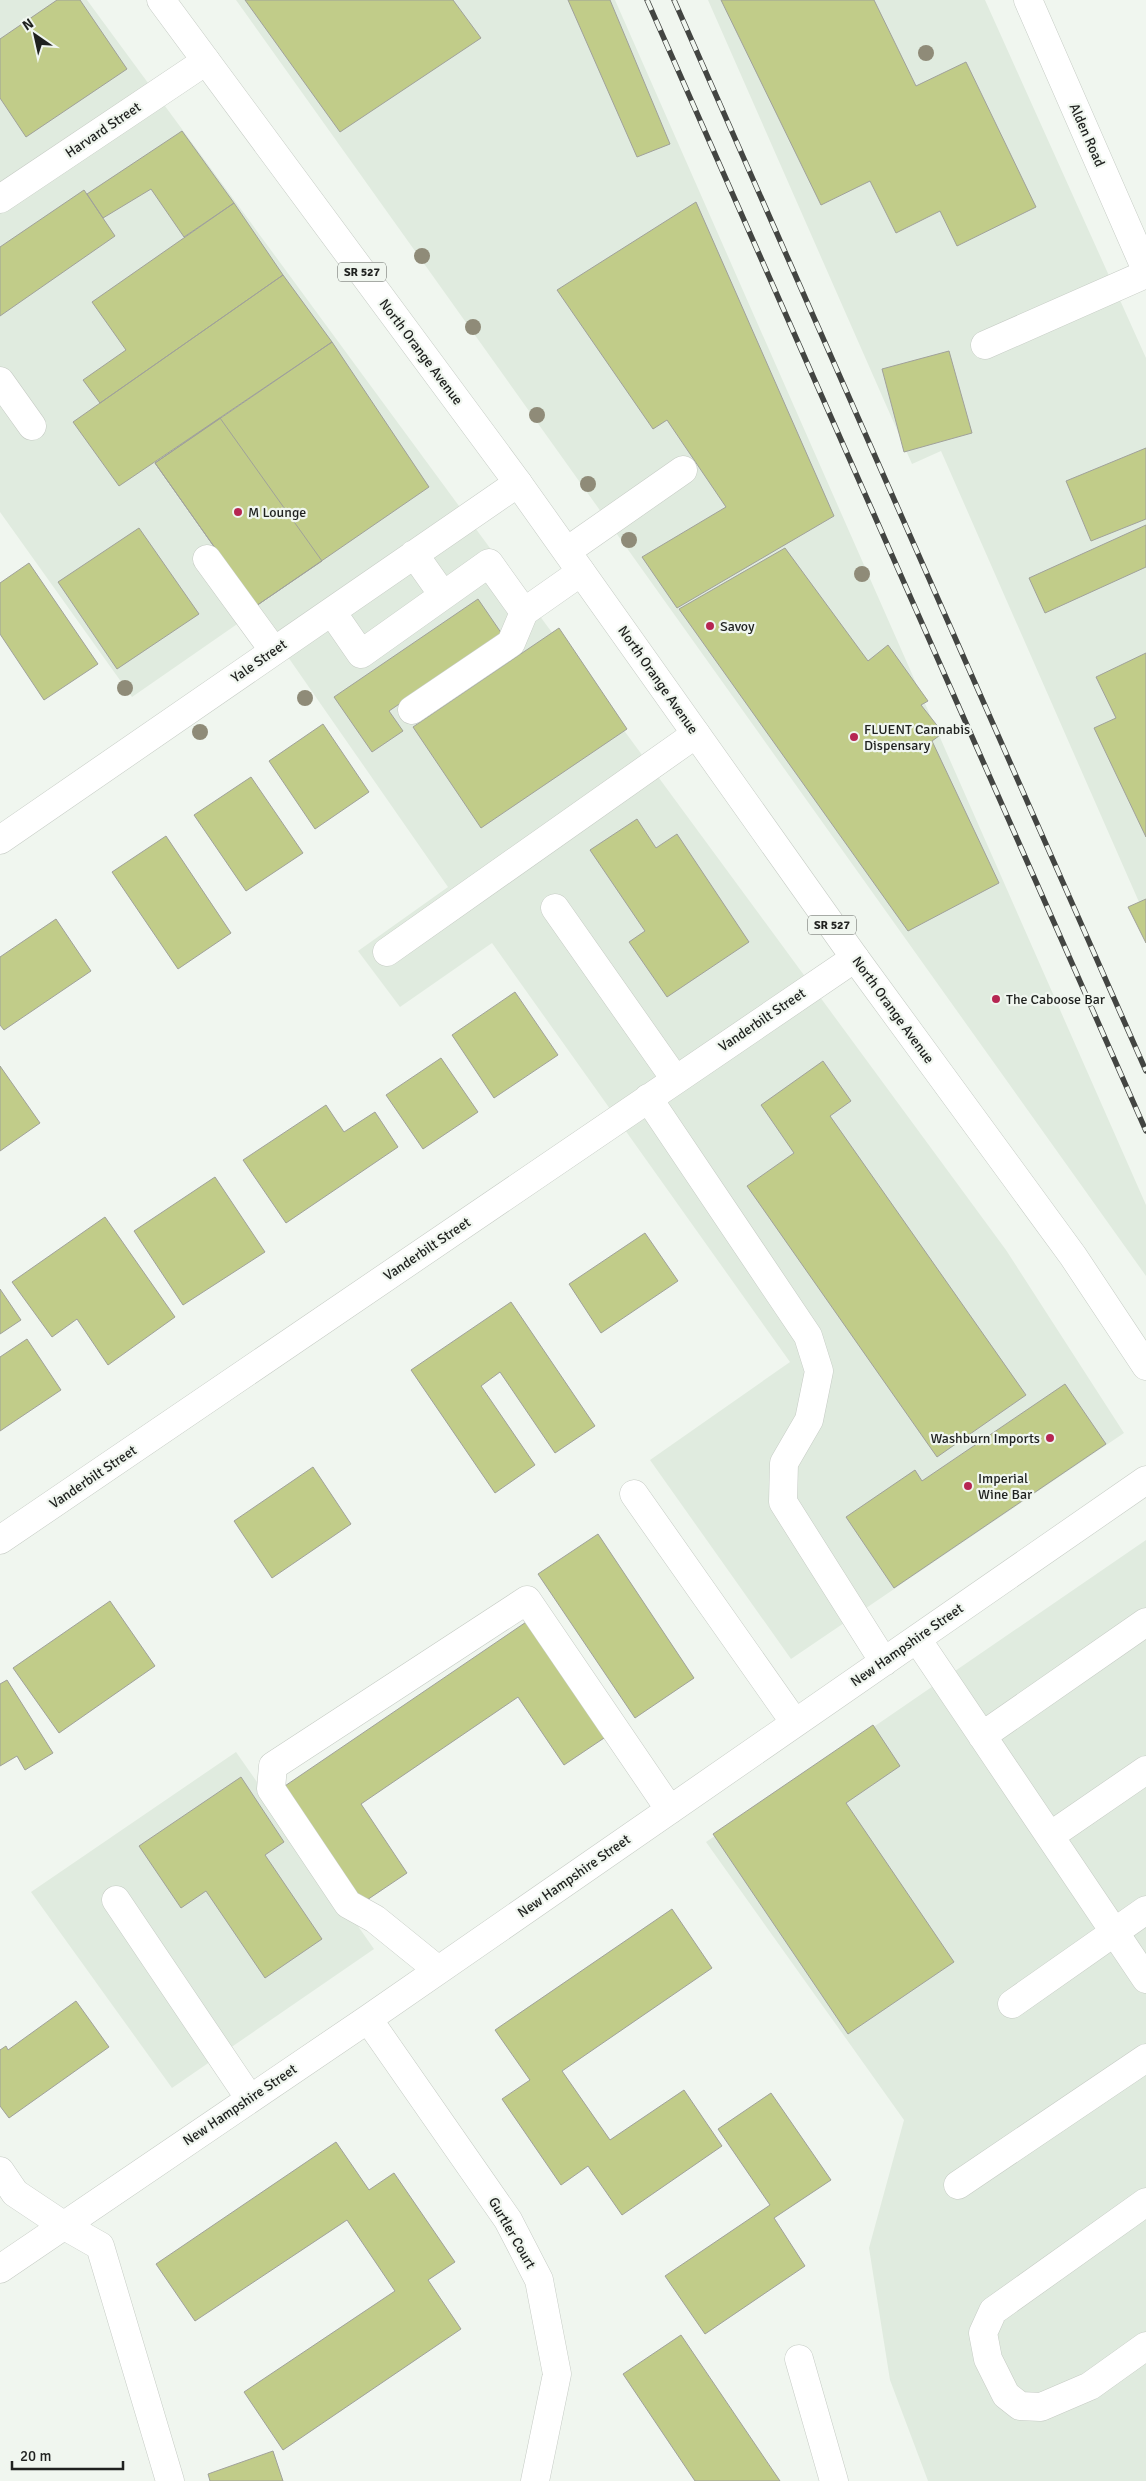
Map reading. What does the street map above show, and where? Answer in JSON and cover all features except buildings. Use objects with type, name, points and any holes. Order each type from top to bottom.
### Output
[{"type":"street","name":"North Orange Avenue","points":[[161,0],[518,483],[854,958],[1073,1256],[1146,1366]]},
{"type":"street","name":"Alden Road","points":[[1028,0],[1146,272]]},
{"type":"street","name":"Harvard Street","points":[[0,199],[206,61]]},
{"type":"street","points":[[985,345],[1146,272]]},
{"type":"street","points":[[0,381],[32,426]]},
{"type":"street","points":[[412,710],[511,643],[524,612],[574,562],[684,470]]},
{"type":"street","name":"Yale Street","points":[[0,840],[518,483]]},
{"type":"street","points":[[414,554],[444,595]]},
{"type":"street","points":[[207,559],[274,651]]},
{"type":"street","points":[[332,612],[361,654],[489,563],[524,612]]},
{"type":"street","points":[[387,952],[696,734]]},
{"type":"street","points":[[555,908],[675,1080]]},
{"type":"street","name":"Vanderbilt Street","points":[[0,1540],[854,958]]},
{"type":"street","points":[[648,1098],[808,1336],[819,1371],[810,1420],[784,1463],[783,1502],[884,1662]]},
{"type":"street","name":"New Hampshire Street","points":[[0,2269],[368,2019],[1146,1480]]},
{"type":"street","points":[[634,1494],[794,1724]]},
{"type":"street","points":[[438,1970],[375,1919],[348,1904],[271,1789],[273,1766],[527,1600],[670,1810]]},
{"type":"street","points":[[982,1736],[1146,1622]]},
{"type":"street","points":[[916,1639],[1146,1979]]},
{"type":"street","points":[[1050,1836],[1146,1770]]},
{"type":"street","points":[[116,1900],[250,2099]]},
{"type":"street","points":[[1012,2004],[1146,1910]]},
{"type":"street","name":"Gurtler Court","points":[[368,2019],[508,2220],[539,2280],[557,2374],[535,2481]]},
{"type":"street","points":[[958,2185],[1146,2058]]},
{"type":"street","points":[[0,2171],[15,2193],[63,2225],[100,2246],[170,2481]]},
{"type":"street","points":[[1146,2202],[993,2311],[983,2333],[988,2359],[1006,2394],[1020,2406],[1041,2407],[1090,2386],[1146,2346]]},
{"type":"street","points":[[799,2359],[834,2481]]},
{"type":"shaded area","points":[[0,0],[87,0],[1006,1250],[1124,1433],[791,1659],[650,1460],[790,1362],[492,943],[400,1007],[358,951],[448,887],[256,611],[132,697],[0,512]]},
{"type":"shaded area","points":[[236,0],[615,0],[1146,1205],[1146,1276]]},
{"type":"shaded area","points":[[708,0],[985,0],[1146,358],[1146,918],[941,451],[912,464]]},
{"type":"shaded area","points":[[1146,1540],[1146,2481],[928,2481],[890,2380],[869,2248],[904,2120],[706,1842]]},
{"type":"shaded area","points":[[236,1752],[374,1949],[172,2088],[31,1892]]},
{"type":"railway","points":[[647,0],[1146,1131]]},
{"type":"railway","points":[[674,0],[1146,1071]]},
{"type":"place","name":"M Lounge","points":[[238,512]]},
{"type":"place","name":"Savoy","points":[[710,626]]},
{"type":"place","name":"FLUENT Cannabis Dispensary","points":[[854,737]]},
{"type":"place","name":"The Caboose Bar","points":[[996,999]]},
{"type":"place","name":"Washburn Imports","points":[[1050,1438]]},
{"type":"place","name":"Imperial Wine Bar","points":[[968,1486]]}]
